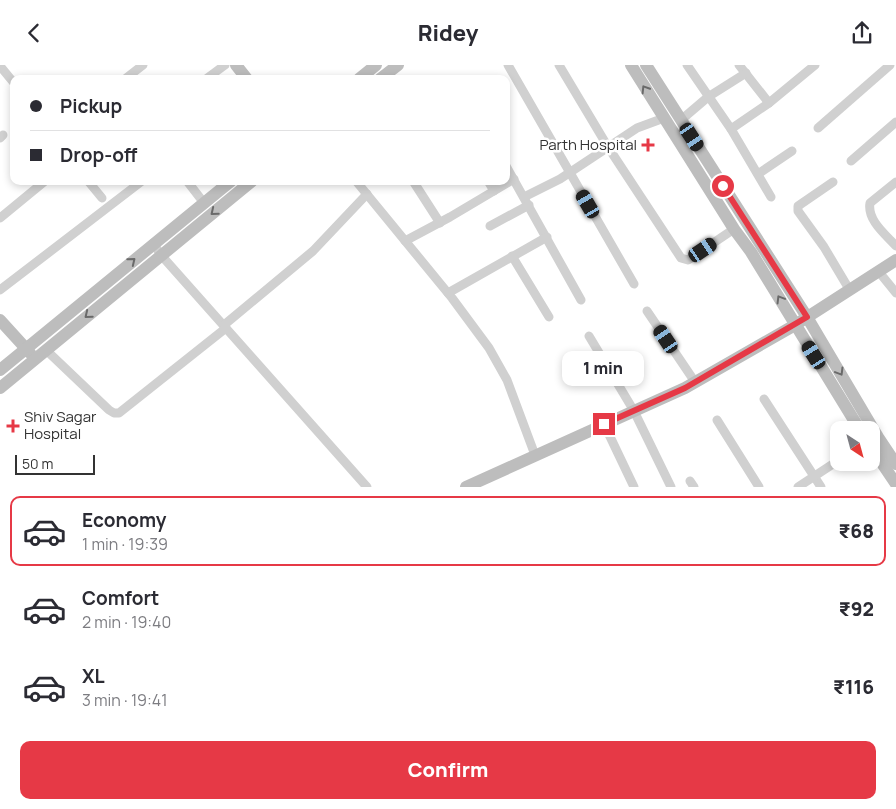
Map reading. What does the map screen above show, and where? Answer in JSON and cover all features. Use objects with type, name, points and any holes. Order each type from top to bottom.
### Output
[{"type":"street","points":[[130,75],[143,65]]},
{"type":"street","points":[[211,75],[225,65]]},
{"type":"street","points":[[236,65],[244,75]]},
{"type":"street","points":[[364,75],[376,65]]},
{"type":"street","points":[[385,75],[398,65]]},
{"type":"street","points":[[508,65],[634,284]]},
{"type":"street","points":[[559,65],[608,147],[681,258],[688,260],[734,229]]},
{"type":"street","points":[[631,65],[734,229],[751,252],[854,421]]},
{"type":"street","points":[[646,65],[807,317],[896,464]]},
{"type":"street","points":[[687,65],[731,129],[772,197]]},
{"type":"street","points":[[739,65],[769,103]]},
{"type":"street","points":[[731,129],[769,103],[815,65]]},
{"type":"street","points":[[818,128],[890,65]]},
{"type":"street","points":[[0,66],[10,78]]},
{"type":"street","points":[[681,120],[708,97],[746,73]]},
{"type":"street","points":[[490,226],[636,128],[664,118]]},
{"type":"street","points":[[851,161],[896,123]]},
{"type":"street","points":[[758,174],[792,151]]},
{"type":"street","points":[[510,172],[581,300]]},
{"type":"street","points":[[510,181],[514,179]]},
{"type":"street","points":[[833,182],[798,206],[798,211],[824,247],[849,289]]},
{"type":"street","points":[[896,182],[870,203],[869,209],[872,219],[896,246]]},
{"type":"street","points":[[0,218],[39,185]]},
{"type":"street","points":[[91,185],[102,198]]},
{"type":"street","points":[[0,290],[137,185]]},
{"type":"street","points":[[191,185],[204,203]]},
{"type":"street","points":[[0,370],[226,185]]},
{"type":"street","points":[[0,388],[247,185]]},
{"type":"street","points":[[359,185],[448,293],[489,348],[507,380],[535,455]]},
{"type":"street","points":[[416,185],[440,223]]},
{"type":"street","points":[[490,185],[494,191]]},
{"type":"street","points":[[406,241],[504,185]]},
{"type":"street","points":[[46,350],[109,410],[119,413],[225,327],[313,251],[367,194]]},
{"type":"street","points":[[448,293],[547,237]]},
{"type":"street","points":[[153,243],[161,255],[367,487]]},
{"type":"street","points":[[512,257],[549,317]]},
{"type":"street","points":[[466,487],[695,382],[795,325],[896,260]]},
{"type":"street","points":[[879,272],[896,293]]},
{"type":"street","points":[[647,311],[695,382]]},
{"type":"street","points":[[0,320],[34,359]]},
{"type":"street","points":[[589,336],[634,411],[671,487]]},
{"type":"street","points":[[764,399],[821,487]]},
{"type":"street","points":[[717,420],[759,487]]},
{"type":"street","points":[[604,424],[634,487]]},
{"type":"street","points":[[880,460],[896,484]]},
{"type":"street","points":[[798,487],[830,466]]},
{"type":"place","name":"Parth Hospital","points":[[648,145]]},
{"type":"place","name":"Shiv Sagar Hospital","points":[[13,426]]},
{"type":"route","points":[[604,424],[685,388],[807,317],[723,186]]}]
